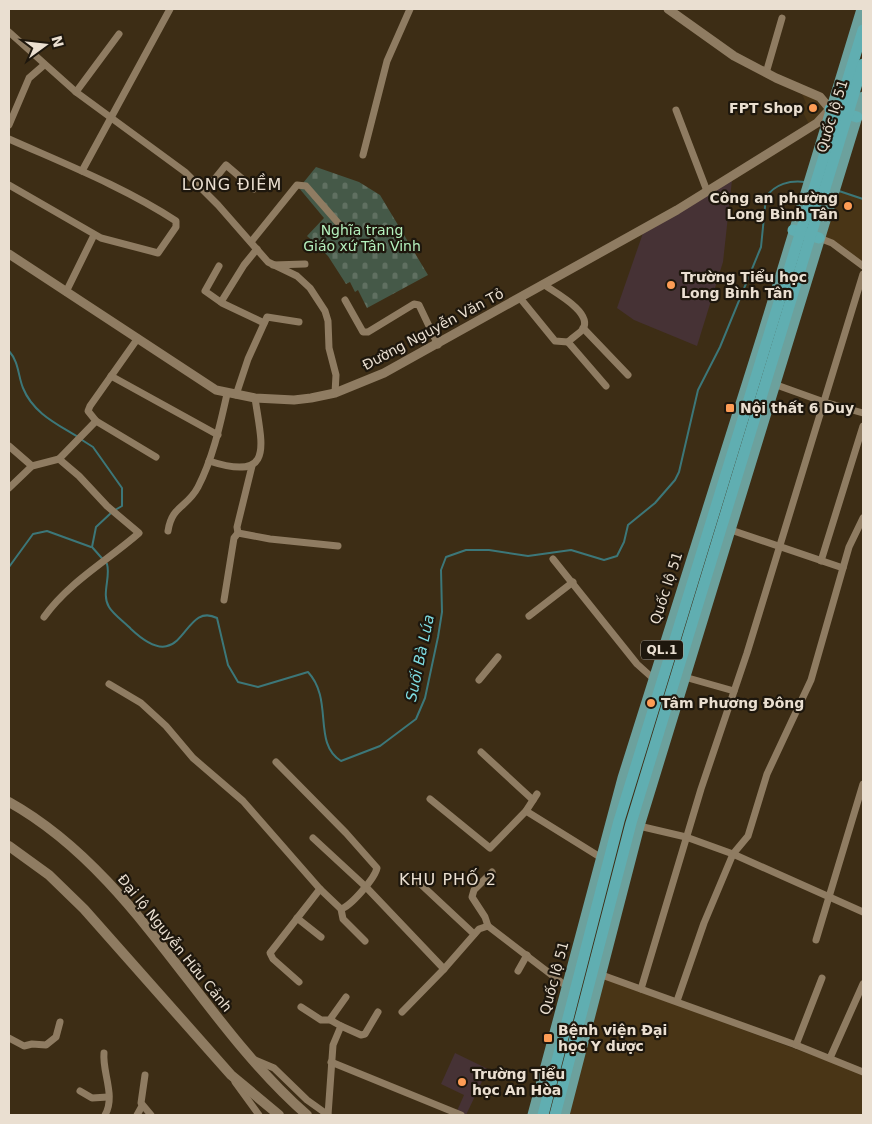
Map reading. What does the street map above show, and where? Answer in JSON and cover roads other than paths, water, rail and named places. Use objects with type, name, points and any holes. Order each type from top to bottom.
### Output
[{"type":"highway","name":"Quốc lộ 51","points":[[849,116],[863,30]]},
{"type":"highway","name":"Quốc lộ 51","points":[[824,176],[849,116],[863,64]]},
{"type":"highway","name":"QL.1","points":[[819,192],[824,176]]},
{"type":"highway","name":"Quốc lộ 51","points":[[554,1115],[597,974],[625,822],[658,682],[723,471],[819,192]]},
{"type":"highway","name":"Quốc lộ 51","points":[[543,1115],[571,990],[625,822],[680,676],[771,383]]},
{"type":"main road","name":"Quốc lộ 51","points":[[849,116],[862,9]]},
{"type":"main road","name":"Quốc lộ 51","points":[[824,176],[849,116],[863,97]]},
{"type":"main road","name":"QL.1","points":[[819,192],[824,176]]},
{"type":"main road","name":"Quốc lộ 51","points":[[771,383],[806,234],[819,192]]},
{"type":"main road","name":"Đại lộ Nguyễn Hữu Cảnh","points":[[9,802],[50,831],[103,877],[250,1058],[307,1115]]},
{"type":"main road","name":"Quốc lộ 51","points":[[533,1115],[571,990],[600,857],[625,822]]},
{"type":"main road","points":[[9,846],[49,875],[84,909],[231,1075],[279,1115]]},
{"type":"main road","name":"Quốc lộ 51","points":[[564,1115],[597,974]]},
{"type":"street","points":[[82,171],[170,9]]},
{"type":"street","points":[[363,155],[387,61],[410,9]]},
{"type":"street","points":[[668,9],[719,47],[766,73],[812,92],[849,116]]},
{"type":"street","points":[[766,73],[782,18]]},
{"type":"street","points":[[9,32],[76,92],[164,155],[205,191],[272,265],[297,276],[310,288],[325,311],[329,348],[336,375],[335,393]]},
{"type":"street","points":[[76,92],[119,34]]},
{"type":"street","points":[[9,125],[29,78],[44,65]]},
{"type":"street","points":[[676,110],[706,191]]},
{"type":"street","name":"Đường Nguyễn Văn Tỏ","points":[[9,254],[216,390],[255,398],[294,400],[335,393],[384,373],[438,345],[677,210],[817,123],[849,116]]},
{"type":"street","points":[[9,139],[138,198],[177,223],[158,253],[94,235],[9,185]]},
{"type":"street","points":[[205,191],[226,166],[254,189]]},
{"type":"street","points":[[251,242],[297,185],[302,184],[306,186],[346,232]]},
{"type":"street","points":[[806,234],[832,243],[863,266]]},
{"type":"street","points":[[66,292],[94,235]]},
{"type":"street","points":[[221,302],[244,265],[257,249]]},
{"type":"street","points":[[272,265],[282,263],[305,264]]},
{"type":"street","points":[[219,266],[204,291],[221,302],[264,323]]},
{"type":"street","points":[[641,990],[686,837],[734,691],[863,274]]},
{"type":"street","points":[[543,284],[581,310],[584,323],[583,328],[568,342]]},
{"type":"street","points":[[520,298],[556,341],[568,342],[606,386]]},
{"type":"street","points":[[345,300],[364,332],[368,332],[414,304],[419,305],[438,345]]},
{"type":"street","points":[[168,531],[170,518],[193,494],[209,461],[232,394],[264,323],[270,316],[288,322],[299,322]]},
{"type":"street","points":[[583,328],[628,375]]},
{"type":"street","points":[[138,338],[88,411],[96,421],[156,457]]},
{"type":"street","points":[[111,376],[218,434]]},
{"type":"street","points":[[771,383],[824,402],[863,413]]},
{"type":"street","points":[[224,600],[234,538],[238,532],[237,527],[252,466],[258,460],[261,453],[255,398]]},
{"type":"street","points":[[9,488],[32,466],[59,460],[96,421]]},
{"type":"street","points":[[821,561],[863,426]]},
{"type":"street","points":[[9,446],[32,466]]},
{"type":"street","points":[[44,617],[56,599],[108,560],[139,533],[107,506],[79,476],[59,460]]},
{"type":"street","points":[[209,461],[232,468],[252,466]]},
{"type":"street","points":[[677,1001],[704,923],[733,854],[748,836],[767,774],[811,680],[843,568],[852,540],[863,518]]},
{"type":"street","points":[[726,528],[843,568]]},
{"type":"street","points":[[238,532],[270,539],[338,546]]},
{"type":"street","points":[[553,559],[637,664],[658,682]]},
{"type":"street","points":[[529,616],[573,582]]},
{"type":"street","points":[[479,680],[498,657]]},
{"type":"street","points":[[680,676],[734,691]]},
{"type":"street","points":[[109,684],[141,703],[166,726],[194,758],[244,801],[320,889],[341,908],[343,920],[365,941]]},
{"type":"street","points":[[430,799],[490,848],[526,811],[535,797],[481,752]]},
{"type":"street","points":[[276,762],[346,833],[378,870],[366,887],[347,906],[341,908]]},
{"type":"street","points":[[816,940],[863,784]]},
{"type":"street","points":[[526,811],[600,857]]},
{"type":"street","points":[[625,822],[686,837],[733,854],[863,912]]},
{"type":"street","points":[[313,838],[366,887],[444,969]]},
{"type":"street","points":[[492,872],[472,894],[488,926],[571,990]]},
{"type":"street","points":[[413,877],[474,934]]},
{"type":"street","points":[[299,982],[273,959],[270,953],[320,889]]},
{"type":"street","points":[[297,918],[321,938]]},
{"type":"street","points":[[402,1012],[444,969],[474,934],[483,926],[488,926]]},
{"type":"street","points":[[518,971],[527,955]]},
{"type":"street","points":[[597,974],[677,1001],[863,1072]]},
{"type":"street","points":[[796,1045],[822,978]]},
{"type":"street","points":[[830,1058],[863,984]]},
{"type":"street","points":[[332,1020],[346,997]]},
{"type":"street","points":[[300,1007],[321,1020],[332,1020],[362,1035],[365,1034],[378,1012]]},
{"type":"street","points":[[9,1038],[24,1046],[32,1044],[46,1045],[56,1037],[60,1022]]},
{"type":"street","points":[[328,1115],[333,1044],[341,1026]]},
{"type":"street","points":[[104,1053],[103,1060],[108,1078],[108,1097],[105,1115]]},
{"type":"street","points":[[250,1058],[274,1068],[307,1100],[328,1115]]},
{"type":"street","points":[[331,1062],[461,1115]]},
{"type":"street","points":[[137,1115],[142,1106],[145,1075]]},
{"type":"street","points":[[231,1075],[259,1115]]},
{"type":"street","points":[[80,1091],[92,1098],[108,1097]]},
{"type":"street","points":[[142,1106],[150,1115]]},
{"type":"waterway","name":"Suối Bà Lúa","points":[[111,513],[96,527],[92,547],[107,564],[106,597],[109,607],[131,629],[149,643],[163,647],[173,644],[196,619],[205,615],[217,618],[228,665],[238,682],[258,687],[308,672],[316,683],[320,695],[327,743],[332,753],[341,761],[380,746],[416,719],[425,698],[442,612],[441,570],[446,557],[466,550],[489,550],[528,556],[571,550],[604,560],[617,556],[624,542],[628,525],[655,503],[675,480],[679,472],[698,390],[720,347],[761,247],[766,197],[783,184],[805,182]]},
{"type":"waterway","name":"Suối Bà Lúa","points":[[839,191],[863,199]]},
{"type":"waterway","name":"Suối Bà Lúa","points":[[9,351],[17,364],[27,397],[46,417],[78,437]]},
{"type":"waterway","name":"Suối Bà Lúa","points":[[82,440],[93,447],[122,488],[122,506],[115,510]]},
{"type":"waterway","points":[[9,567],[33,534],[47,531],[91,547]]},
{"type":"place","name":"FPT Shop","points":[[813,108]]},
{"type":"place","name":"Công an phường Long Bình Tân","points":[[848,206]]},
{"type":"place","name":"Trường Tiểu học Long Bình Tân","points":[[671,285]]},
{"type":"place","name":"Nội thất 6 Duy","points":[[730,408]]},
{"type":"place","name":"Tâm Phương Đông","points":[[651,703]]},
{"type":"place","name":"Bệnh viện Đại học Y dược","points":[[548,1038]]},
{"type":"place","name":"Trường Tiểu học An Hòa","points":[[462,1082]]},
{"type":"district","name":"LONG ĐIỀM","points":[[232,184]]},
{"type":"district","name":"KHU PHỐ 2","points":[[448,879]]},
{"type":"park label","name":"Nghĩa trang Giáo xứ Tân Vinh","points":[[362,238]]}]
